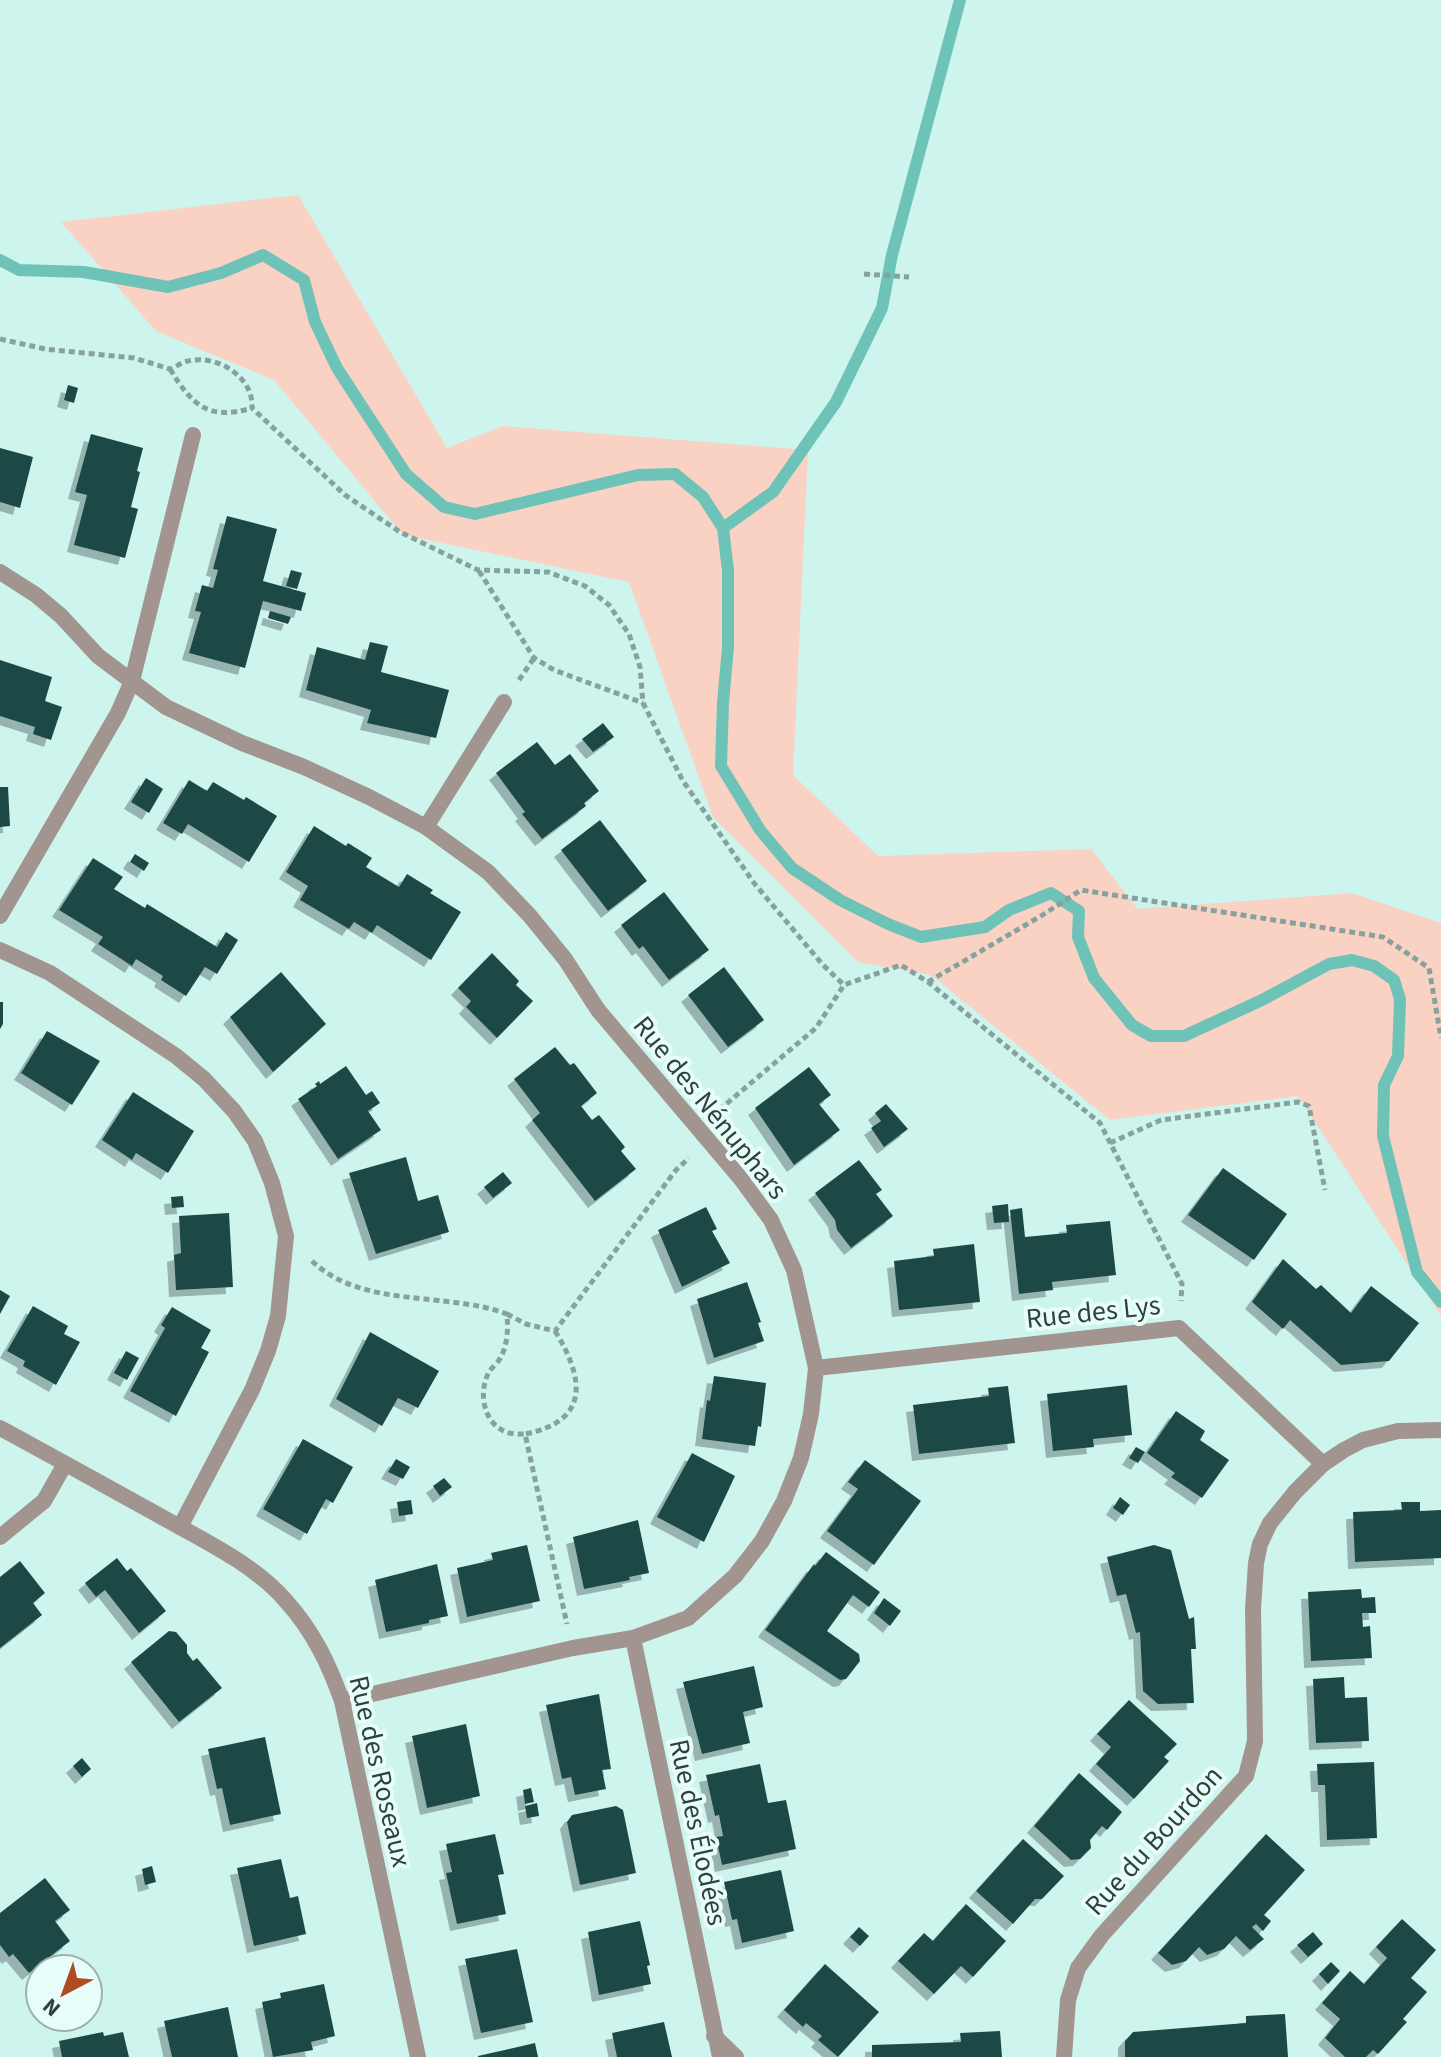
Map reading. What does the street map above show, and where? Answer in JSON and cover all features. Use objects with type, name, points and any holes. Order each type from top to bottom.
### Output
[{"type":"street","points":[[0,916],[118,713],[132,681],[193,435]]},
{"type":"street","name":"Rue des Nénuphars","points":[[0,572],[36,595],[61,616],[98,656],[166,707],[242,743],[317,773],[426,827],[488,872],[530,916],[565,959],[598,1010],[756,1199],[771,1220],[794,1270],[816,1368],[811,1414],[801,1458],[784,1501],[762,1541],[735,1576],[688,1618],[633,1638],[573,1648],[342,1701]]},
{"type":"street","points":[[426,827],[504,702]]},
{"type":"street","points":[[0,950],[50,973],[176,1056],[204,1079],[234,1111],[255,1141],[272,1183],[286,1236],[282,1286],[268,1351],[252,1390],[180,1527]]},
{"type":"street","name":"Rue des Lys","points":[[816,1368],[1179,1328],[1323,1464]]},
{"type":"street","name":"Rue des Roseaux","points":[[0,1428],[180,1527],[249,1569],[284,1598],[309,1629],[329,1663],[342,1701],[418,2057]]},
{"type":"street","name":"Rue du Bourdon","points":[[1064,2057],[1068,2000],[1078,1968],[1102,1935],[1246,1776],[1255,1741],[1254,1587],[1260,1544],[1281,1506],[1323,1464],[1344,1450],[1380,1435],[1413,1429],[1441,1430]]},
{"type":"street","points":[[0,1537],[44,1501],[65,1464]]},
{"type":"street","name":"Rue des Élodées","points":[[633,1638],[720,2057]]},
{"type":"street","points":[[714,2036],[736,2057]]},
{"type":"path","points":[[864,274],[909,277]]},
{"type":"path","points":[[0,339],[45,349],[134,358],[170,369],[185,391],[204,410],[229,412],[252,408]]},
{"type":"path","points":[[170,369],[188,361],[218,363],[239,376],[253,400],[252,408]]},
{"type":"path","points":[[252,408],[345,495],[373,515],[478,570],[548,572],[585,586],[609,605],[629,634],[640,667],[643,703],[683,781],[754,883],[823,965],[844,985]]},
{"type":"path","points":[[478,570],[534,658],[554,670],[643,703]]},
{"type":"path","points":[[928,982],[1081,890],[1383,937],[1429,968],[1441,1038]]},
{"type":"path","points":[[714,1114],[816,1028],[844,985],[901,965],[928,982],[1100,1123],[1182,1284],[1179,1328]]},
{"type":"path","points":[[1110,1143],[1161,1120],[1298,1102],[1309,1106],[1325,1190]]},
{"type":"path","points":[[555,1331],[676,1170],[695,1152]]},
{"type":"path","points":[[286,1236],[329,1277],[405,1298],[490,1307],[507,1314],[526,1324],[555,1331],[573,1363],[578,1395],[564,1415],[544,1430],[525,1434],[506,1433],[493,1423],[484,1408],[488,1373],[501,1357],[508,1333],[507,1314]]},
{"type":"path","points":[[525,1434],[573,1648]]},
{"type":"shaded area","points":[[298,195],[447,448],[503,426],[808,450],[793,775],[878,856],[1091,849],[1138,909],[1352,893],[1441,923],[1441,1316],[1298,1096],[1110,1120],[931,975],[858,962],[713,817],[629,582],[403,535],[274,380],[156,331],[61,222]]},
{"type":"building","points":[[68,385],[78,388],[74,403],[64,400]]},
{"type":"building","points":[[91,434],[143,448],[131,507],[138,509],[125,558],[74,545],[87,495],[75,492]]},
{"type":"building","points":[[0,448],[33,457],[20,508],[0,502]]},
{"type":"building","points":[[227,516],[277,529],[263,581],[306,593],[301,611],[263,601],[245,668],[189,653],[201,612],[195,611],[202,585],[213,588],[218,570],[213,569]]},
{"type":"building","points":[[291,570],[302,573],[297,589],[286,586]]},
{"type":"building","points":[[270,611],[291,617],[288,624],[268,618]]},
{"type":"building","points":[[370,642],[388,646],[381,672],[449,690],[436,738],[367,723],[371,710],[306,690],[317,647],[365,660]]},
{"type":"building","points":[[0,660],[52,677],[45,701],[62,707],[51,740],[33,734],[35,727],[0,716]]},
{"type":"building","points":[[603,723],[614,737],[593,752],[582,739]]},
{"type":"building","points":[[537,742],[555,765],[570,754],[599,791],[584,803],[586,806],[542,839],[496,773]]},
{"type":"building","points":[[146,778],[163,789],[149,813],[131,802]]},
{"type":"building","points":[[189,780],[207,791],[213,782],[277,816],[249,862],[188,824],[182,834],[163,823]]},
{"type":"building","points":[[0,787],[8,787],[10,826],[0,827]]},
{"type":"building","points":[[600,820],[647,881],[608,911],[561,850]]},
{"type":"building","points":[[314,826],[372,858],[366,867],[399,887],[407,874],[461,912],[431,960],[377,925],[372,933],[354,922],[349,929],[300,900],[308,886],[286,872]]},
{"type":"building","points":[[135,854],[149,863],[144,871],[130,862]]},
{"type":"building","points":[[93,858],[123,877],[114,889],[145,908],[147,904],[217,947],[226,932],[238,940],[217,974],[205,967],[186,996],[136,959],[132,966],[98,944],[103,937],[59,910]]},
{"type":"building","points":[[664,892],[709,950],[669,980],[643,946],[639,949],[621,925]]},
{"type":"building","points":[[492,953],[519,981],[516,985],[533,1001],[497,1038],[466,1007],[471,1001],[458,988]]},
{"type":"building","points":[[724,967],[764,1020],[728,1047],[688,995]]},
{"type":"building","points":[[281,972],[326,1024],[273,1072],[230,1017]]},
{"type":"building","points":[[0,1002],[3,1002],[3,1024],[0,1029]]},
{"type":"building","points":[[47,1031],[100,1061],[72,1105],[21,1073]]},
{"type":"building","points":[[555,1047],[570,1065],[574,1063],[597,1093],[581,1106],[592,1120],[599,1115],[625,1147],[621,1151],[636,1169],[595,1201],[532,1120],[540,1113],[514,1079]]},
{"type":"building","points":[[346,1066],[366,1095],[372,1091],[380,1103],[368,1111],[381,1130],[338,1159],[298,1099],[317,1086],[315,1084],[319,1081],[320,1084]]},
{"type":"building","points":[[809,1067],[831,1095],[819,1104],[840,1130],[794,1165],[755,1108]]},
{"type":"building","points":[[133,1092],[194,1131],[168,1173],[136,1153],[132,1160],[102,1140]]},
{"type":"building","points":[[886,1104],[908,1129],[884,1147],[871,1128],[881,1121],[875,1113]]},
{"type":"building","points":[[406,1157],[418,1201],[438,1195],[449,1232],[376,1254],[349,1173]]},
{"type":"building","points":[[859,1160],[882,1190],[876,1194],[893,1216],[851,1248],[815,1193]]},
{"type":"building","points":[[1223,1168],[1287,1214],[1254,1260],[1188,1215]]},
{"type":"building","points":[[503,1172],[512,1183],[493,1198],[484,1187]]},
{"type":"building","points":[[183,1196],[184,1207],[172,1208],[171,1197]]},
{"type":"building","points":[[1008,1204],[1009,1222],[994,1223],[992,1206]]},
{"type":"building","points":[[706,1207],[717,1229],[712,1231],[730,1263],[682,1287],[658,1230]]},
{"type":"building","points":[[1022,1208],[1025,1237],[1067,1233],[1066,1225],[1110,1221],[1116,1275],[1052,1282],[1053,1290],[1019,1294],[1010,1210]]},
{"type":"building","points":[[229,1213],[233,1287],[176,1290],[174,1255],[181,1253],[179,1216]]},
{"type":"building","points":[[974,1244],[980,1302],[899,1310],[894,1261],[934,1256],[933,1249]]},
{"type":"building","points":[[1283,1259],[1316,1289],[1321,1285],[1351,1313],[1371,1286],[1419,1323],[1389,1361],[1341,1365],[1290,1320],[1283,1329],[1252,1302]]},
{"type":"building","points":[[747,1282],[764,1341],[714,1358],[697,1299]]},
{"type":"building","points":[[0,1290],[10,1296],[0,1314]]},
{"type":"building","points":[[33,1306],[68,1326],[64,1334],[80,1342],[56,1385],[23,1366],[25,1361],[7,1351]]},
{"type":"building","points":[[172,1307],[211,1330],[201,1348],[209,1352],[176,1416],[130,1391],[165,1328],[161,1325]]},
{"type":"building","points":[[370,1332],[439,1371],[418,1408],[398,1398],[382,1426],[336,1399]]},
{"type":"building","points":[[126,1351],[139,1358],[127,1380],[114,1373]]},
{"type":"building","points":[[714,1376],[766,1383],[761,1427],[758,1426],[755,1446],[702,1439]]},
{"type":"building","points":[[1127,1385],[1132,1435],[1093,1439],[1094,1447],[1053,1451],[1047,1394]]},
{"type":"building","points":[[1008,1386],[1015,1443],[919,1454],[913,1405],[989,1396],[988,1388]]},
{"type":"building","points":[[1176,1411],[1205,1431],[1200,1440],[1229,1460],[1202,1498],[1171,1477],[1175,1473],[1147,1453]]},
{"type":"building","points":[[303,1439],[353,1467],[333,1503],[326,1499],[307,1534],[263,1509]]},
{"type":"building","points":[[1136,1447],[1145,1452],[1138,1463],[1129,1458]]},
{"type":"building","points":[[692,1453],[735,1476],[704,1542],[657,1517]]},
{"type":"building","points":[[396,1459],[410,1467],[403,1479],[388,1472]]},
{"type":"building","points":[[865,1460],[921,1501],[874,1565],[827,1531],[858,1489],[848,1482]]},
{"type":"building","points":[[444,1478],[452,1487],[440,1496],[433,1486]]},
{"type":"building","points":[[1120,1497],[1130,1505],[1123,1515],[1113,1508]]},
{"type":"building","points":[[411,1500],[413,1514],[399,1516],[397,1502]]},
{"type":"building","points":[[1401,1502],[1420,1502],[1420,1511],[1441,1510],[1441,1558],[1355,1562],[1353,1512],[1402,1510]]},
{"type":"building","points":[[638,1520],[649,1573],[584,1589],[573,1537]]},
{"type":"building","points":[[527,1545],[540,1601],[467,1617],[457,1568],[493,1560],[491,1553]]},
{"type":"building","points":[[1154,1545],[1171,1550],[1189,1619],[1194,1617],[1196,1649],[1191,1649],[1194,1703],[1158,1704],[1143,1691],[1140,1632],[1136,1633],[1126,1594],[1117,1596],[1107,1557]]},
{"type":"building","points":[[826,1552],[880,1592],[869,1607],[853,1595],[827,1631],[859,1654],[860,1661],[846,1679],[840,1680],[765,1630]]},
{"type":"building","points":[[117,1558],[127,1571],[131,1568],[166,1611],[139,1633],[105,1590],[96,1597],[85,1583]]},
{"type":"building","points":[[20,1561],[45,1593],[33,1603],[42,1615],[0,1648],[0,1577]]},
{"type":"building","points":[[437,1564],[448,1616],[386,1632],[375,1580]]},
{"type":"building","points":[[1361,1589],[1362,1598],[1375,1597],[1376,1613],[1362,1613],[1363,1627],[1370,1626],[1372,1658],[1311,1661],[1308,1592]]},
{"type":"building","points":[[884,1598],[901,1611],[890,1626],[874,1613]]},
{"type":"building","points":[[169,1631],[176,1632],[187,1645],[187,1653],[193,1661],[197,1658],[222,1688],[179,1722],[131,1662]]},
{"type":"building","points":[[754,1666],[763,1707],[743,1712],[750,1743],[702,1754],[683,1682]]},
{"type":"building","points":[[1344,1677],[1345,1698],[1367,1697],[1369,1741],[1316,1743],[1313,1679]]},
{"type":"building","points":[[599,1694],[611,1769],[602,1770],[606,1789],[575,1795],[571,1777],[562,1779],[546,1705]]},
{"type":"building","points":[[1129,1700],[1177,1744],[1164,1757],[1169,1761],[1134,1799],[1096,1764],[1111,1747],[1097,1734]]},
{"type":"building","points":[[466,1724],[480,1796],[427,1808],[412,1736]]},
{"type":"building","points":[[265,1737],[281,1814],[230,1825],[222,1788],[217,1789],[208,1749]]},
{"type":"building","points":[[82,1758],[91,1769],[82,1777],[73,1766]]},
{"type":"building","points":[[1374,1762],[1377,1838],[1327,1840],[1325,1785],[1318,1785],[1317,1764]]},
{"type":"building","points":[[760,1764],[768,1803],[786,1800],[796,1849],[722,1865],[716,1837],[723,1836],[706,1775]]},
{"type":"building","points":[[1079,1773],[1122,1812],[1107,1830],[1102,1826],[1090,1840],[1091,1848],[1080,1859],[1071,1860],[1034,1826]]},
{"type":"building","points":[[531,1788],[534,1802],[525,1804],[523,1790]]},
{"type":"building","points":[[537,1803],[539,1816],[527,1818],[525,1806]]},
{"type":"building","points":[[616,1806],[623,1810],[636,1873],[580,1885],[567,1822],[572,1815]]},
{"type":"building","points":[[495,1834],[504,1874],[498,1875],[506,1914],[457,1924],[446,1873],[452,1872],[446,1844]]},
{"type":"building","points":[[1266,1834],[1305,1870],[1264,1915],[1271,1921],[1263,1931],[1256,1924],[1252,1927],[1264,1939],[1250,1950],[1236,1936],[1224,1949],[1207,1955],[1199,1947],[1186,1961],[1172,1965],[1158,1953]]},
{"type":"building","points":[[1023,1839],[1064,1876],[1042,1899],[1035,1899],[1013,1924],[976,1891]]},
{"type":"building","points":[[281,1859],[290,1898],[298,1896],[306,1934],[254,1946],[237,1868]]},
{"type":"building","points":[[152,1866],[156,1882],[145,1885],[142,1869]]},
{"type":"building","points":[[781,1870],[794,1931],[742,1943],[737,1919],[732,1920],[724,1882]]},
{"type":"building","points":[[45,1878],[70,1910],[55,1921],[70,1941],[55,1953],[24,1953],[24,1967],[13,1954],[9,1957],[0,1945],[0,1913]]},
{"type":"building","points":[[966,1904],[1006,1941],[973,1977],[961,1966],[934,1994],[898,1961],[924,1933],[933,1941]]},
{"type":"building","points":[[1402,1919],[1436,1950],[1411,1978],[1427,1992],[1403,2019],[1407,2022],[1378,2054],[1373,2050],[1366,2057],[1345,2057],[1325,2038],[1340,2019],[1322,2003],[1350,1971],[1364,1984],[1387,1958],[1376,1947]]},
{"type":"building","points":[[640,1921],[651,1984],[599,1995],[588,1932]]},
{"type":"building","points":[[859,1927],[869,1936],[860,1946],[850,1937]]},
{"type":"building","points":[[1313,1932],[1323,1944],[1308,1957],[1297,1945]]},
{"type":"building","points":[[517,1949],[533,2022],[481,2033],[465,1959]]},
{"type":"building","points":[[1331,1962],[1340,1971],[1328,1984],[1319,1974]]},
{"type":"building","points":[[825,1964],[879,2012],[838,2057],[818,2040],[822,2036],[806,2023],[803,2027],[784,2010]]},
{"type":"building","points":[[324,1984],[335,2036],[311,2042],[313,2050],[273,2057],[262,2002],[281,1998],[280,1993]]},
{"type":"building","points":[[228,2007],[238,2057],[172,2057],[164,2021]]},
{"type":"building","points":[[1285,2014],[1288,2057],[1125,2057],[1125,2041],[1133,2032],[1246,2023],[1246,2016]]},
{"type":"building","points":[[664,2022],[672,2057],[617,2057],[612,2033]]},
{"type":"building","points":[[1000,2031],[1002,2057],[872,2057],[872,2045],[961,2042],[960,2033]]},
{"type":"building","points":[[123,2032],[129,2057],[62,2057],[59,2041],[98,2033],[104,2036]]},
{"type":"building","points":[[535,2043],[538,2057],[478,2057],[478,2056]]},
{"type":"waterway","points":[[723,528],[773,492],[836,402],[882,308],[892,255],[960,0]]},
{"type":"waterway","points":[[0,260],[19,270],[84,272],[168,287],[221,273],[263,255],[304,280],[315,322],[337,368],[406,474],[444,507],[475,514],[638,475],[675,474],[703,497],[723,528],[728,571],[728,647],[721,766],[760,830],[792,868],[840,900],[921,937],[985,927],[1009,910],[1051,893],[1079,911],[1078,937],[1094,978],[1132,1025],[1151,1036],[1184,1036],[1262,1000],[1329,964],[1352,960],[1374,966],[1394,980],[1400,999],[1398,1056],[1384,1085],[1383,1136],[1417,1272],[1441,1302]]}]
